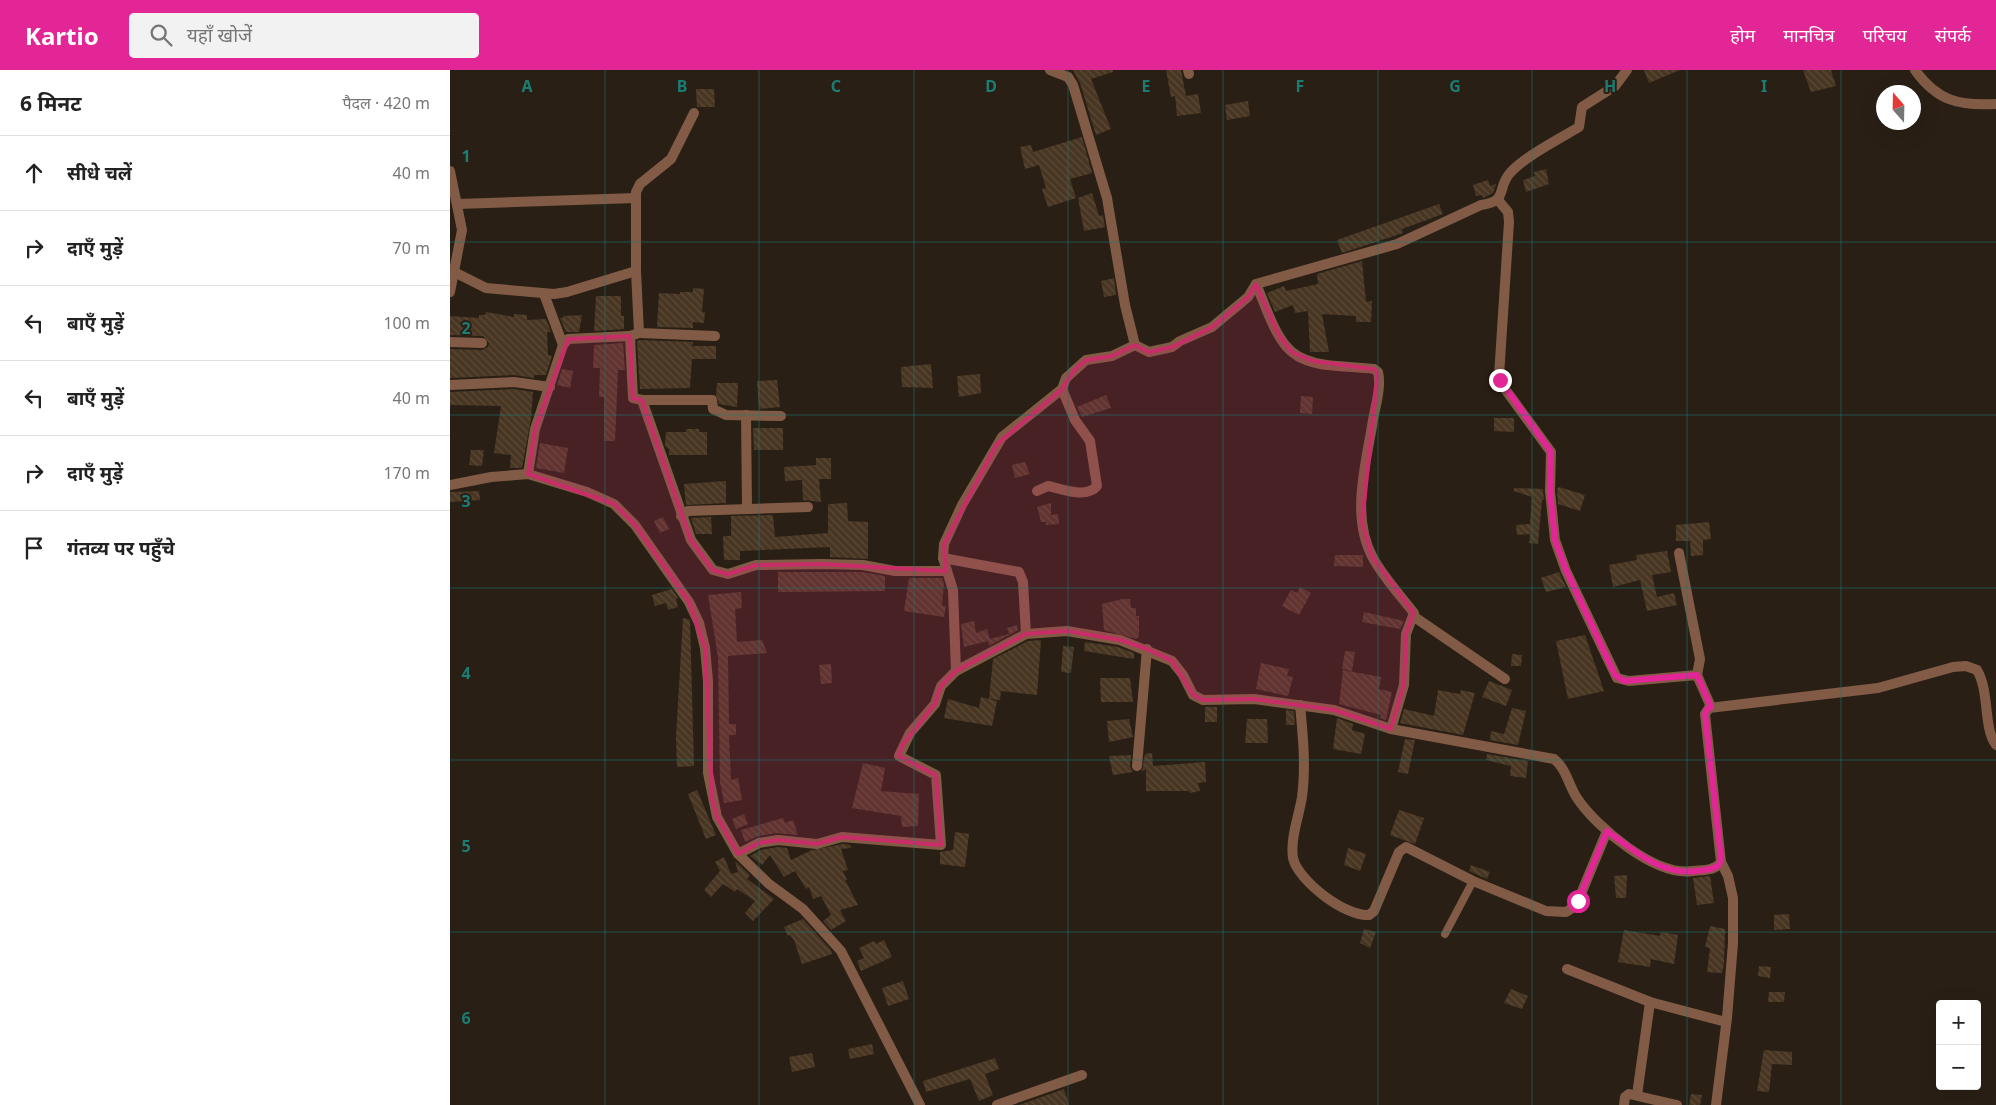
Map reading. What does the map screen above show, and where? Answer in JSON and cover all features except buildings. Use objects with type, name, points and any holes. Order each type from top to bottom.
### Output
[{"type":"street","points":[[1050,70],[1068,77],[1073,85],[1107,198],[1125,305],[1136,344],[1149,352],[1162,350],[1212,327],[1248,297],[1256,284],[1397,244],[1498,200],[1510,173],[1579,127],[1582,107],[1615,86],[1627,70]]},
{"type":"street","points":[[1915,70],[1925,84],[1937,94],[1954,102],[1978,105],[1996,104]]},
{"type":"street","points":[[694,113],[671,159],[640,184],[636,198],[633,398],[642,400],[712,400],[713,409],[724,414],[780,416]]},
{"type":"street","points":[[450,172],[457,204],[461,238],[452,271],[450,292]]},
{"type":"street","points":[[457,204],[636,198]]},
{"type":"street","points":[[1498,200],[1508,212],[1509,222],[1499,376],[1505,389],[1551,452],[1552,465],[1549,485],[1552,518],[1555,540],[1566,570],[1617,678],[1629,681],[1697,675]]},
{"type":"street","points":[[452,271],[486,288],[544,294],[567,292],[636,271]]},
{"type":"street","points":[[1256,284],[1279,334],[1292,352],[1312,361],[1374,368],[1378,372],[1361,499],[1362,522],[1364,535],[1372,556],[1393,589],[1414,613],[1406,634],[1404,685],[1391,729]]},
{"type":"street","points":[[544,294],[563,345]]},
{"type":"street","points":[[528,474],[535,429],[563,345],[568,339],[634,334],[715,336]]},
{"type":"street","points":[[450,342],[482,343]]},
{"type":"street","points":[[956,671],[953,590],[943,558],[944,544],[962,505],[996,445],[1010,429],[1062,389],[1066,378],[1086,360],[1112,356],[1136,344]]},
{"type":"street","points":[[450,385],[514,382],[550,387]]},
{"type":"street","points":[[1037,491],[1048,486],[1065,492],[1086,491],[1093,490],[1096,486],[1090,440],[1075,420],[1062,389]]},
{"type":"street","points":[[642,400],[681,516],[691,540],[701,556],[713,570],[720,574],[728,574],[756,565],[863,565],[895,570],[947,570]]},
{"type":"street","points":[[746,415],[747,508]]},
{"type":"street","points":[[450,485],[528,474],[587,492],[614,504],[635,524],[689,602],[699,623],[705,648],[708,681],[708,773],[717,817],[738,854],[768,884],[803,909],[841,951],[920,1105]]},
{"type":"street","points":[[681,516],[688,511],[808,507]]},
{"type":"street","points":[[1679,553],[1700,659],[1697,675],[1711,707]]},
{"type":"street","points":[[943,558],[1018,572],[1023,582],[1026,634]]},
{"type":"street","points":[[1413,616],[1505,679]]},
{"type":"street","points":[[738,854],[759,843],[778,840],[817,844],[842,836],[941,845],[936,775],[899,756],[910,733],[935,704],[941,686],[956,671],[1026,634],[1067,631],[1120,640],[1172,661],[1178,667],[1197,698],[1203,700],[1254,699],[1334,710],[1391,729],[1554,759],[1560,766],[1581,804],[1607,831],[1656,865],[1674,871],[1685,872],[1712,869],[1721,862]]},
{"type":"street","points":[[1137,766],[1146,649]]},
{"type":"street","points":[[1716,1105],[1726,1022],[1734,910],[1732,887],[1721,862],[1705,714],[1707,709],[1711,707],[1793,700],[1878,688],[1939,670],[1966,666],[1977,670],[1983,682],[1992,736],[1996,745]]},
{"type":"street","points":[[1300,706],[1305,759],[1302,797],[1293,855],[1304,878],[1332,901],[1366,916],[1374,911],[1399,852],[1404,848],[1410,848],[1473,881],[1546,911],[1566,912],[1574,907],[1578,901],[1607,831]]},
{"type":"street","points":[[1567,969],[1650,1002],[1726,1022]]},
{"type":"street","points":[[1637,1095],[1650,1002]]},
{"type":"street","points":[[997,1105],[1082,1075]]},
{"type":"street","points":[[1624,1105],[1627,1096],[1637,1095],[1677,1105]]},
{"type":"lane","points":[[1445,934],[1473,881]]},
{"type":"highlighted area","points":[[1256,284],[1279,335],[1292,352],[1313,361],[1374,369],[1378,372],[1362,522],[1372,556],[1414,613],[1406,634],[1404,685],[1391,729],[1334,710],[1254,699],[1203,700],[1193,695],[1172,661],[1147,649],[1120,640],[1067,631],[1026,634],[956,671],[941,686],[935,704],[902,746],[899,756],[936,775],[941,845],[842,837],[817,844],[778,840],[759,843],[738,854],[717,817],[712,800],[705,648],[689,602],[635,525],[614,504],[528,474],[535,429],[568,339],[630,336],[633,398],[642,400],[691,540],[713,570],[728,574],[756,565],[822,564],[945,571],[944,544],[996,445],[1062,389],[1074,370],[1086,360],[1112,356],[1135,345],[1149,352],[1172,347],[1212,327],[1248,297]]},
{"type":"route","points":[[1500,380],[1551,452],[1552,465],[1549,485],[1555,540],[1566,570],[1615,675],[1624,681],[1697,675],[1711,707],[1707,709],[1705,714],[1721,858],[1719,865],[1712,869],[1685,872],[1674,871],[1656,865],[1607,831],[1578,901]]}]
